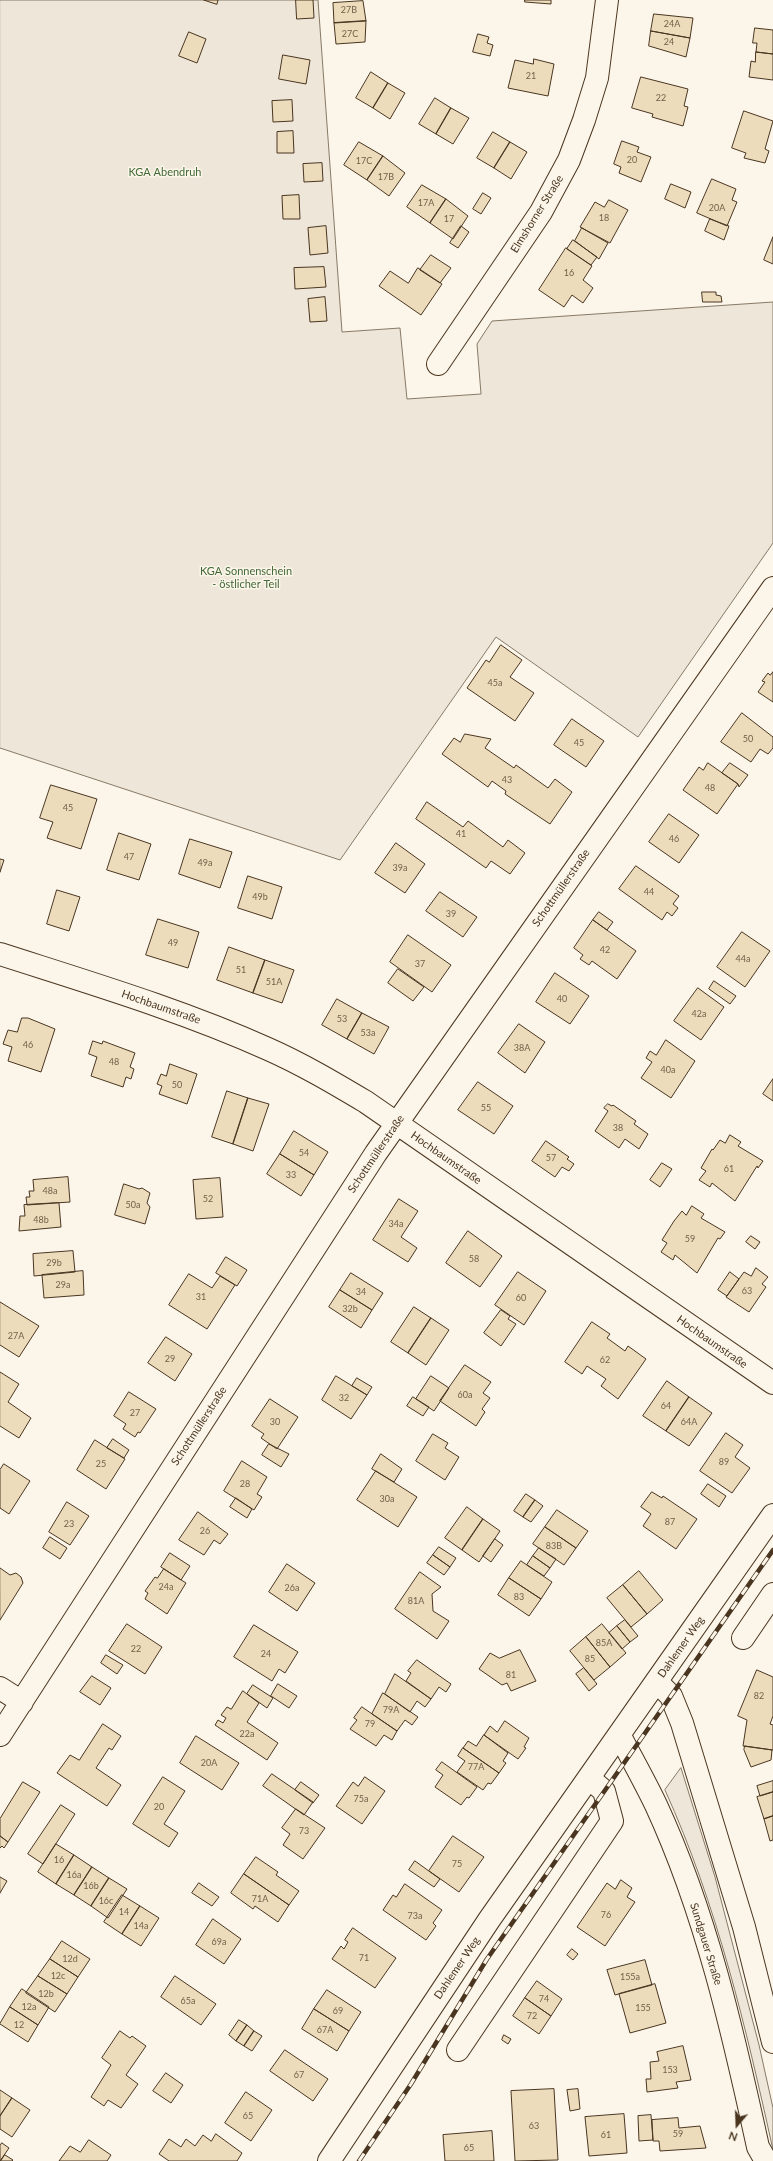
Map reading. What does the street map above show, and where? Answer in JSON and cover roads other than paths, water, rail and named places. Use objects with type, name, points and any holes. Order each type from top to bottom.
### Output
[{"type":"street","name":"Elmshorner Straße","points":[[438,364],[541,212],[569,160],[584,120],[597,78],[607,0]]},
{"type":"street","name":"Schottmüllerstraße","points":[[0,1735],[396,1123],[773,588]]},
{"type":"street","name":"Hochbaumstraße","points":[[0,954],[190,1017],[268,1049],[335,1083],[396,1123],[773,1383]]},
{"type":"street","name":"Dahlemer Weg","points":[[329,2161],[485,1926],[590,1779],[773,1516]]},
{"type":"street","points":[[743,1638],[773,1594]]},
{"type":"street","points":[[657,1682],[671,1696],[684,1729],[744,1928],[773,2042]]},
{"type":"street","points":[[0,1688],[22,1702]]},
{"type":"street","name":"Sundgauer Straße","points":[[620,1736],[656,1806],[697,1914],[734,2040],[758,2147],[766,2161]]},
{"type":"street","points":[[458,2050],[612,1821],[604,1791],[590,1779]]},
{"type":"railway","points":[[359,2161],[411,2084],[487,1959],[773,1550]]},
{"type":"park label","name":"KGA Abendruh","points":[[165,172]]},
{"type":"park label","name":"KGA Sonnenschein - östlicher Teil","points":[[246,577]]}]
